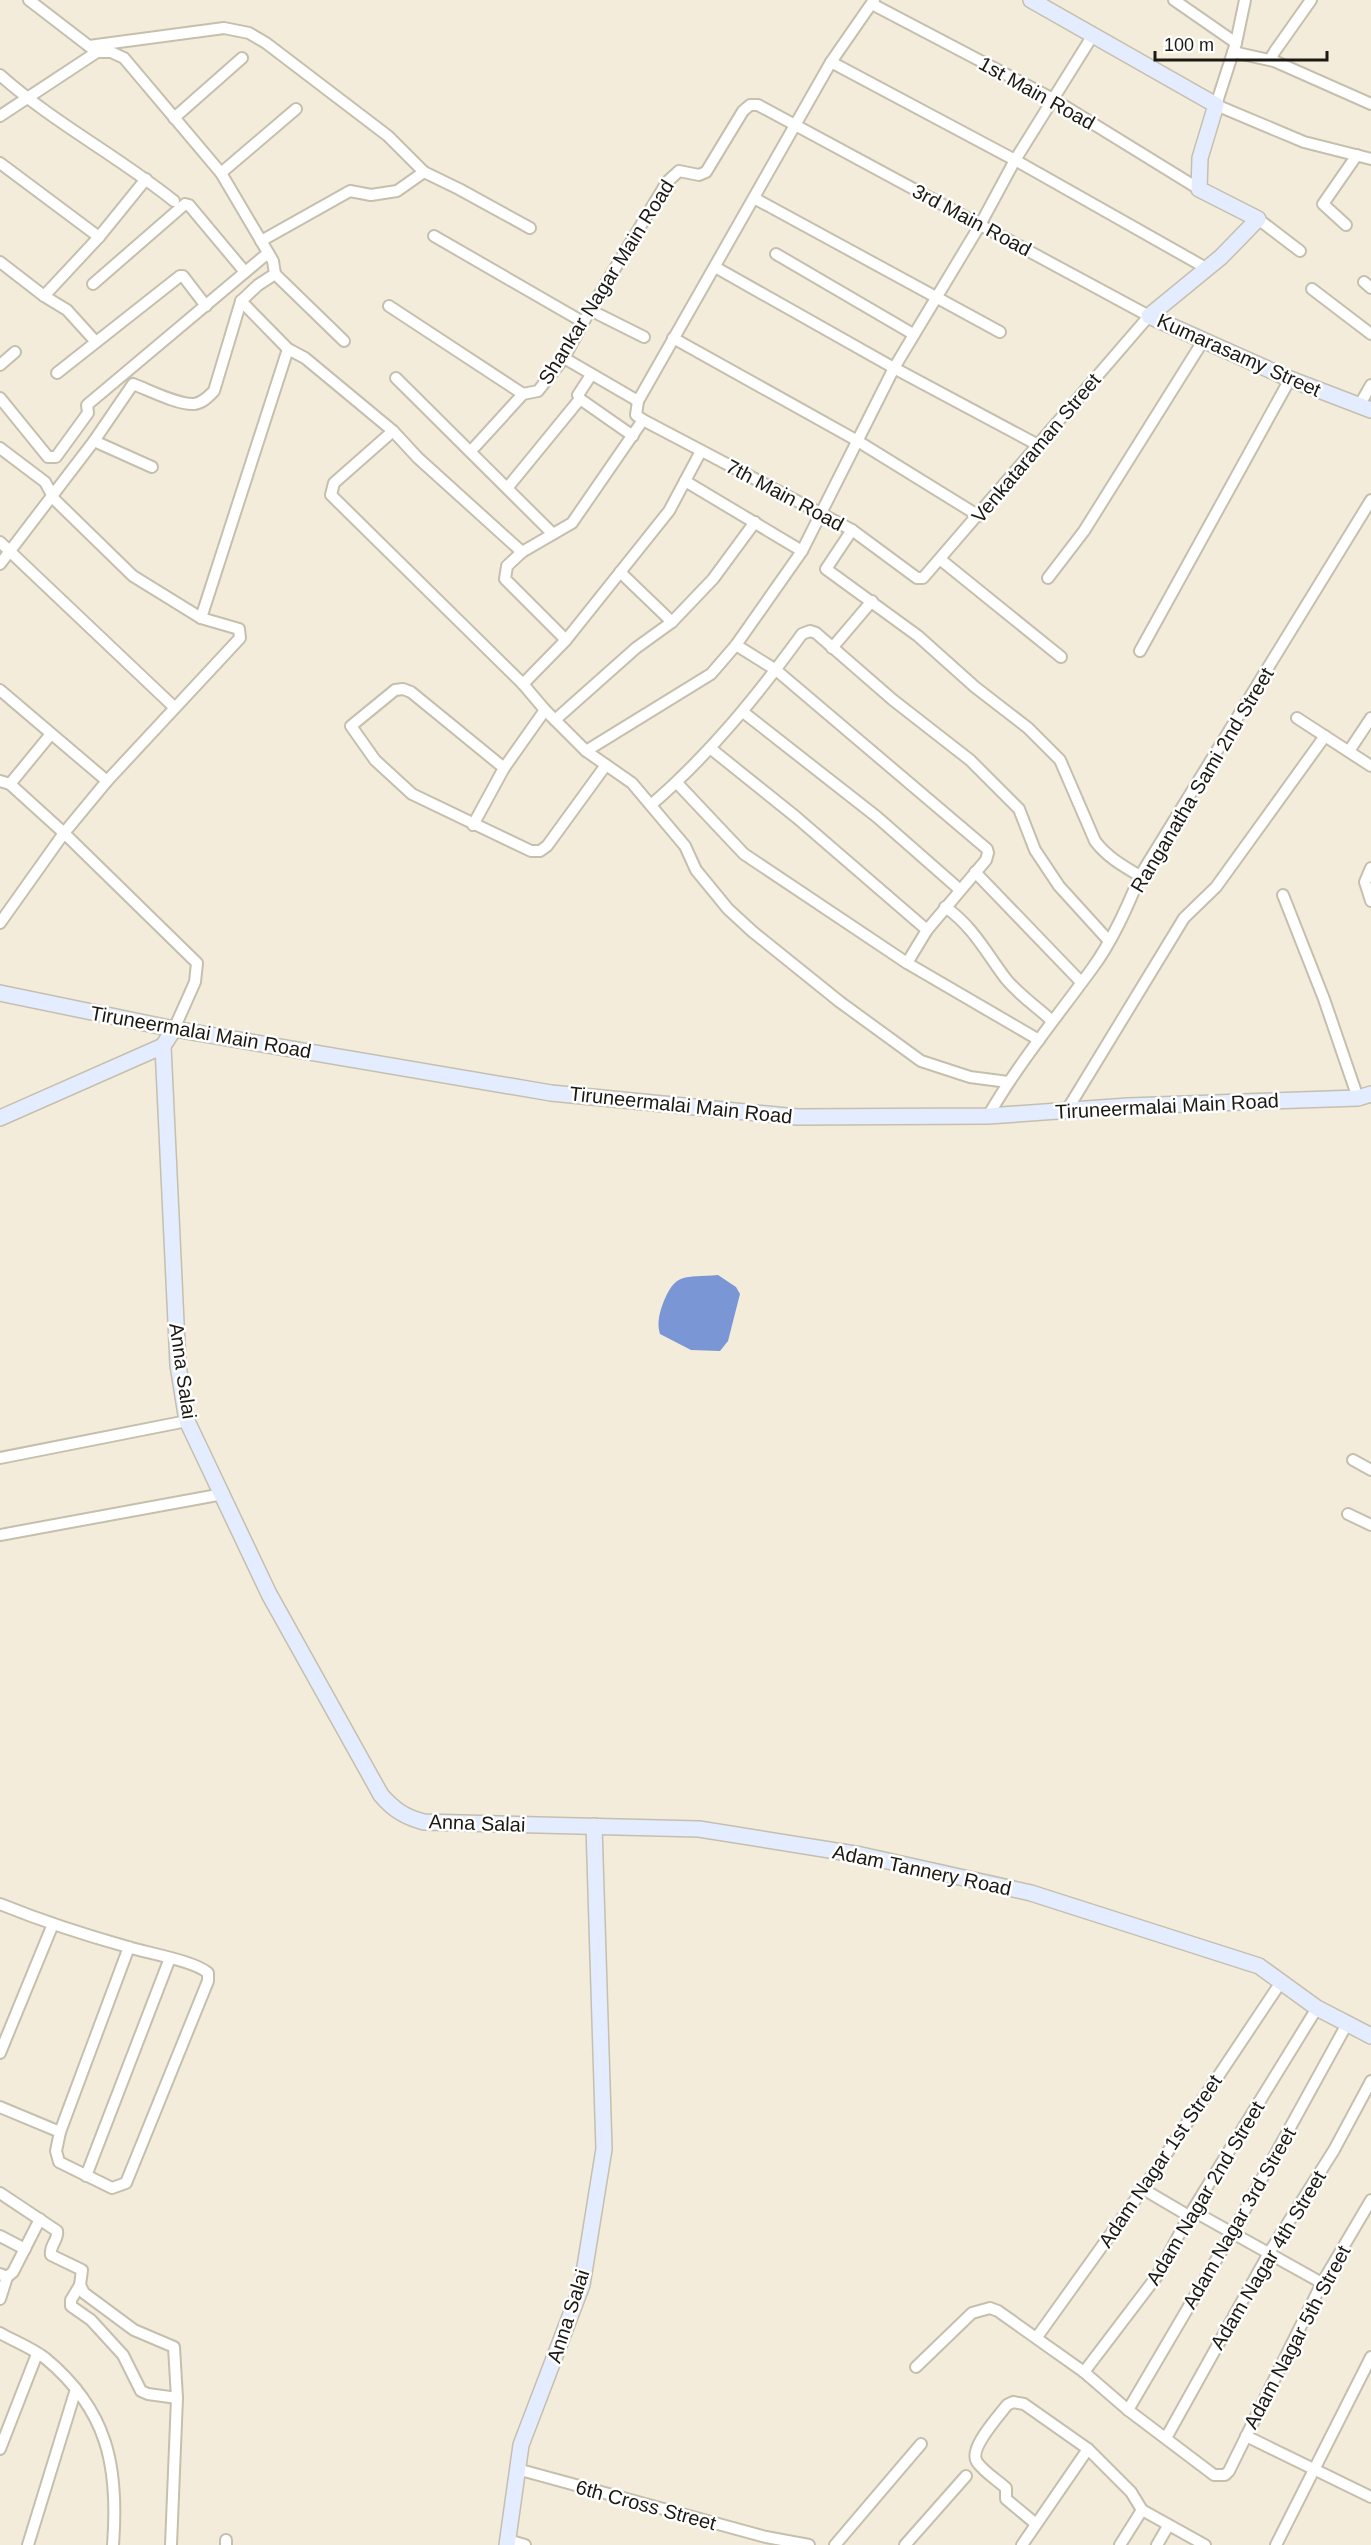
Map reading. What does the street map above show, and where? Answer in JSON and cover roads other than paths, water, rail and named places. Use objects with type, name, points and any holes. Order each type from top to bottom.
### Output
[{"type":"street","points":[[29,0],[93,49],[111,52],[124,58],[220,173],[273,261],[275,274],[344,340]]},
{"type":"street","points":[[1174,0],[1235,47],[1371,104]]},
{"type":"street","points":[[1245,0],[1235,47],[1200,158],[1199,189],[1258,219],[1300,251]]},
{"type":"street","points":[[1274,62],[1272,56],[1311,0]]},
{"type":"street","points":[[566,640],[505,579],[507,566],[522,552],[572,523],[643,420],[636,415],[638,401],[831,62],[873,2]]},
{"type":"street","name":"1st Main Road","points":[[873,2],[1053,99],[1199,189]]},
{"type":"street","points":[[1041,2],[1093,35],[1216,105],[1304,142],[1371,159]]},
{"type":"street","points":[[0,116],[28,100],[93,49],[224,28],[249,33],[266,43],[387,136],[424,172],[530,228]]},
{"type":"street","points":[[586,751],[711,674],[736,645],[802,551],[894,368],[980,225],[1015,160],[1093,35]]},
{"type":"street","points":[[174,118],[242,58]]},
{"type":"street","points":[[831,62],[1015,160],[1206,268]]},
{"type":"street","points":[[0,75],[28,100],[146,179],[174,201]]},
{"type":"street","name":"Shankar Nagar Main Road","points":[[471,451],[523,394],[538,392],[564,358],[590,309],[667,182],[679,171],[699,175],[706,172],[743,111],[750,105],[758,105],[795,125]]},
{"type":"street","points":[[220,173],[296,109]]},
{"type":"street","name":"3rd Main Road","points":[[795,125],[1149,316]]},
{"type":"street","points":[[1346,225],[1323,204],[1357,155]]},
{"type":"street","points":[[0,163],[99,237]]},
{"type":"street","points":[[261,241],[350,191],[371,195],[397,190],[424,172]]},
{"type":"street","points":[[45,296],[99,237],[146,179]]},
{"type":"street","points":[[754,198],[1000,332]]},
{"type":"street","points":[[93,284],[185,204],[189,205],[245,272]]},
{"type":"street","name":"Kumarasamy Street","points":[[1258,219],[1221,257],[1149,316],[1290,379],[1365,408]]},
{"type":"street","points":[[434,236],[583,322]]},
{"type":"street","points":[[0,398],[48,457],[56,457],[88,413],[87,405],[268,253]]},
{"type":"street","points":[[776,254],[914,334]]},
{"type":"street","points":[[0,262],[67,310],[96,342]]},
{"type":"street","points":[[715,267],[894,368],[1038,445]]},
{"type":"street","points":[[0,564],[94,441],[133,384],[172,399],[194,404],[205,400],[214,391],[242,301],[258,285],[275,274]]},
{"type":"street","points":[[57,373],[180,276],[183,276],[206,306]]},
{"type":"street","points":[[1312,289],[1371,334]]},
{"type":"street","points":[[242,301],[288,348],[305,358],[393,431],[418,458],[522,552]]},
{"type":"street","points":[[389,306],[523,394]]},
{"type":"street","points":[[590,309],[644,337]]},
{"type":"street","name":"Venkataraman Street","points":[[923,578],[979,516],[1149,316]]},
{"type":"street","points":[[673,338],[856,440],[979,516]]},
{"type":"street","points":[[1048,578],[1084,531],[1203,341]]},
{"type":"street","points":[[201,618],[288,348]]},
{"type":"street","points":[[0,365],[15,352]]},
{"type":"street","points":[[564,358],[638,401]]},
{"type":"street","points":[[591,375],[578,395],[580,399],[633,435]]},
{"type":"street","points":[[396,378],[553,534]]},
{"type":"street","points":[[1140,651],[1290,379]]},
{"type":"street","points":[[1365,408],[1371,385]]},
{"type":"street","points":[[508,487],[580,399]]},
{"type":"street","name":"7th Main Road","points":[[643,420],[852,530],[917,578],[923,578]]},
{"type":"street","points":[[393,431],[334,483],[331,495],[523,684],[544,710],[586,751],[632,783],[685,846],[696,870],[728,909],[840,1002],[921,1061],[970,1077],[1008,1082]]},
{"type":"street","points":[[94,441],[152,466]]},
{"type":"street","points":[[0,448],[45,482],[52,495],[133,576],[201,618],[239,629],[240,638],[107,781],[64,833],[0,923]]},
{"type":"street","points":[[523,684],[566,640],[669,511],[701,451]]},
{"type":"street","points":[[685,481],[802,551]]},
{"type":"street","name":"Ranganatha Sami 2nd Street","points":[[988,1116],[1008,1082],[1108,941],[1128,906],[1140,876],[1371,500]]},
{"type":"street","points":[[555,720],[636,648],[672,622],[713,579],[755,522]]},
{"type":"street","points":[[852,530],[826,569],[918,636],[975,687],[1028,728],[1060,760],[1095,841],[1111,858],[1140,876]]},
{"type":"street","points":[[0,542],[174,708]]},
{"type":"street","points":[[941,560],[1061,657]]},
{"type":"street","points":[[620,573],[672,622]]},
{"type":"street","points":[[832,648],[872,601]]},
{"type":"street","points":[[651,805],[677,783],[743,712],[802,634],[810,631],[816,633],[893,700],[970,760],[1019,809],[1035,850],[1059,886],[1108,941]]},
{"type":"street","points":[[736,645],[776,670],[987,849],[986,860],[959,889],[927,930],[908,963]]},
{"type":"street","points":[[504,768],[411,692],[403,689],[395,690],[351,726],[375,760],[412,794],[531,851],[540,851],[547,846],[606,765]]},
{"type":"street","points":[[0,690],[107,781]]},
{"type":"street","points":[[473,825],[504,768],[544,710]]},
{"type":"street","points":[[743,712],[877,817],[959,889]]},
{"type":"street","points":[[1297,718],[1371,766]]},
{"type":"street","points":[[1349,751],[1371,718]]},
{"type":"street","points":[[0,1118],[163,1046],[174,1029],[195,982],[197,963],[64,833],[5,782],[51,734]]},
{"type":"street","points":[[1067,1110],[1184,918],[1215,887],[1325,736]]},
{"type":"street","points":[[710,748],[927,930]]},
{"type":"street","points":[[677,783],[744,854],[908,963],[1039,1040]]},
{"type":"street","points":[[1371,868],[1365,882],[1371,901]]},
{"type":"street","points":[[975,872],[1081,982]]},
{"type":"street","points":[[1283,895],[1365,1096]]},
{"type":"street","points":[[945,907],[954,913],[987,949],[1008,981],[1051,1020]]},
{"type":"street","name":"Tiruneermalai Main Road","points":[[0,993],[174,1029],[551,1093],[798,1117],[988,1116],[1128,1106],[1365,1096]]},
{"type":"street","name":"Anna Salai","points":[[163,1046],[177,1354],[187,1421],[269,1594],[381,1795],[393,1809],[408,1818],[424,1822],[594,1826],[604,2149],[582,2285],[521,2445],[508,2543]]},
{"type":"street","points":[[0,1458],[187,1421]]},
{"type":"street","points":[[1353,1460],[1371,1470]]},
{"type":"street","points":[[0,1535],[223,1494]]},
{"type":"street","points":[[1348,1514],[1371,1525]]},
{"type":"street","name":"Adam Tannery Road","points":[[594,1826],[699,1829],[861,1856],[1031,1893],[1259,1966],[1317,2008],[1371,2036]]},
{"type":"street","points":[[0,1904],[53,1924],[170,1958],[206,1971],[208,1981],[126,2183],[112,2188],[59,2162],[56,2158],[60,2132],[129,1947]]},
{"type":"street","points":[[0,2053],[53,1924]]},
{"type":"street","points":[[86,2176],[170,1958]]},
{"type":"street","name":"Adam Nagar 1st Street","points":[[1037,2337],[1143,2189],[1281,1982]]},
{"type":"street","name":"Adam Nagar 2nd Street","points":[[1084,2372],[1157,2276],[1191,2214],[1317,2008]]},
{"type":"street","name":"Adam Nagar 3rd Street","points":[[1128,2410],[1232,2233],[1347,2024]]},
{"type":"street","name":"Adam Nagar 4th Street","points":[[1166,2438],[1269,2253],[1334,2150],[1371,2081]]},
{"type":"street","points":[[0,2107],[60,2132]]},
{"type":"street","points":[[1143,2189],[1232,2233],[1322,2283]]},
{"type":"street","points":[[0,2193],[58,2233],[50,2250],[51,2255],[82,2270],[80,2285],[70,2306],[91,2320],[123,2355],[140,2389],[148,2394],[177,2398]]},
{"type":"street","name":"Adam Nagar 5th Street","points":[[1166,2438],[1214,2475],[1225,2475],[1229,2471],[1322,2283],[1371,2200]]},
{"type":"street","points":[[0,2299],[4,2276],[13,2272],[40,2219]]},
{"type":"street","points":[[0,2236],[25,2249]]},
{"type":"street","points":[[80,2285],[84,2293],[134,2330],[174,2348],[177,2398],[171,2545]]},
{"type":"street","points":[[916,2367],[972,2313],[982,2308],[990,2308],[1037,2337],[1166,2438]]},
{"type":"street","points":[[0,2333],[43,2357],[76,2389],[97,2418],[106,2442],[115,2486],[113,2545]]},
{"type":"street","points":[[0,2447],[37,2354]]},
{"type":"street","points":[[1290,2545],[1278,2542],[1371,2357]]},
{"type":"street","points":[[1359,2379],[1371,2385]]},
{"type":"street","points":[[28,2545],[76,2389]]},
{"type":"street","points":[[1036,2524],[1006,2499],[1006,2488],[977,2462],[974,2455],[976,2446],[1007,2405],[1013,2402],[1024,2404],[1088,2449],[1131,2492],[1142,2510],[1205,2545]]},
{"type":"street","points":[[1246,2436],[1371,2497]]},
{"type":"street","points":[[835,2545],[921,2444]]},
{"type":"street","points":[[1022,2545],[1088,2449]]},
{"type":"street","name":"6th Cross Street","points":[[517,2469],[766,2537],[807,2544]]},
{"type":"street","points":[[905,2545],[966,2476]]},
{"type":"street","points":[[1120,2545],[1142,2510]]},
{"type":"street","points":[[1157,2545],[1168,2526]]},
{"type":"street","points":[[508,2543],[525,2545]]},
{"type":"water","points":[[718,1275],[736,1287],[740,1294],[728,1341],[720,1351],[691,1350],[660,1334],[659,1316],[671,1287],[682,1278]]}]
